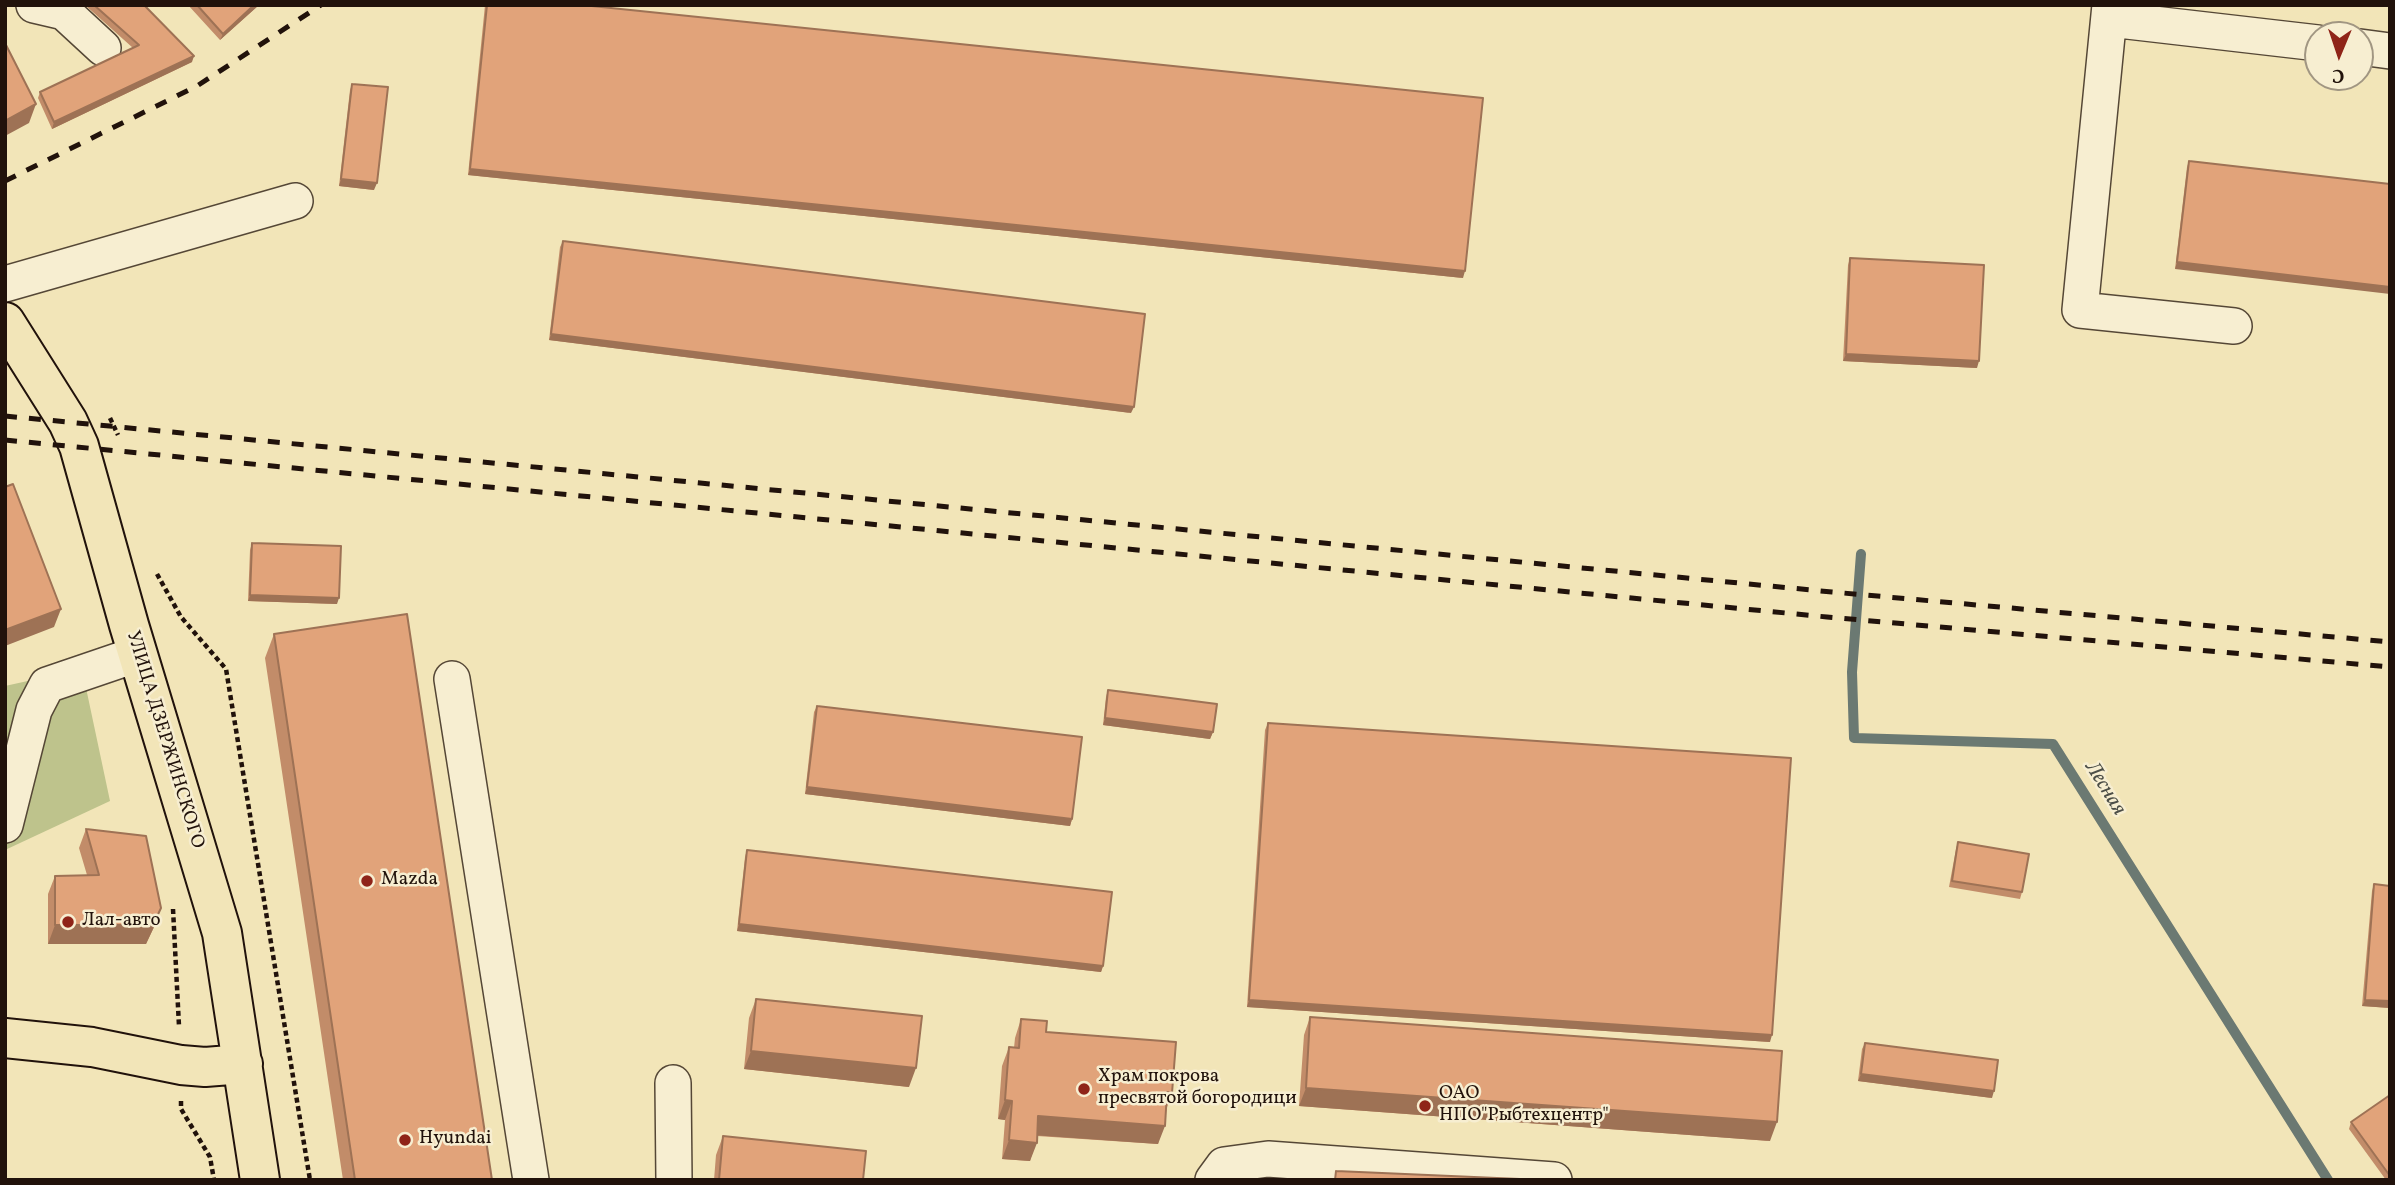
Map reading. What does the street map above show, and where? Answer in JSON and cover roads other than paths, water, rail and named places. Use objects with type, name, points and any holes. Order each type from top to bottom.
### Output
[{"type":"main road","name":"УЛИЦА ДЗЕРЖИНСКОГО","points":[[5,322],[68,422],[79,446],[222,933],[260,1180]]},
{"type":"main road","points":[[5,1038],[92,1047],[160,1063],[205,1068],[243,1064]]},
{"type":"street","points":[[34,5],[64,12],[103,48]]},
{"type":"street","points":[[2234,326],[2080,310],[2110,12],[2304,41]]},
{"type":"street","points":[[5,284],[295,201]]},
{"type":"street","points":[[5,825],[34,710],[47,685],[138,654]]},
{"type":"street","points":[[452,679],[531,1180]]},
{"type":"street","points":[[673,1083],[674,1180]]},
{"type":"street","points":[[1213,1180],[1224,1165],[1268,1159],[1555,1180]]},
{"type":"waterway","name":"Лесная","points":[[1861,554],[1852,672],[1854,738],[2053,744],[2328,1180]]},
{"type":"railway","points":[[5,181],[197,86],[321,5]]},
{"type":"railway","points":[[5,416],[1832,592],[2390,642]]},
{"type":"railway","points":[[5,440],[1827,617],[2390,667]]},
{"type":"place","name":"Mazda","points":[[367,881]]},
{"type":"place","name":"Лал-авто","points":[[68,922]]},
{"type":"place","name":"Храм покрова пресвятой богородици","points":[[1084,1089]]},
{"type":"place","name":"ОАО НПО\"Рыбтехцентр\"","points":[[1425,1106]]},
{"type":"place","name":"Hyundai","points":[[405,1140]]}]
